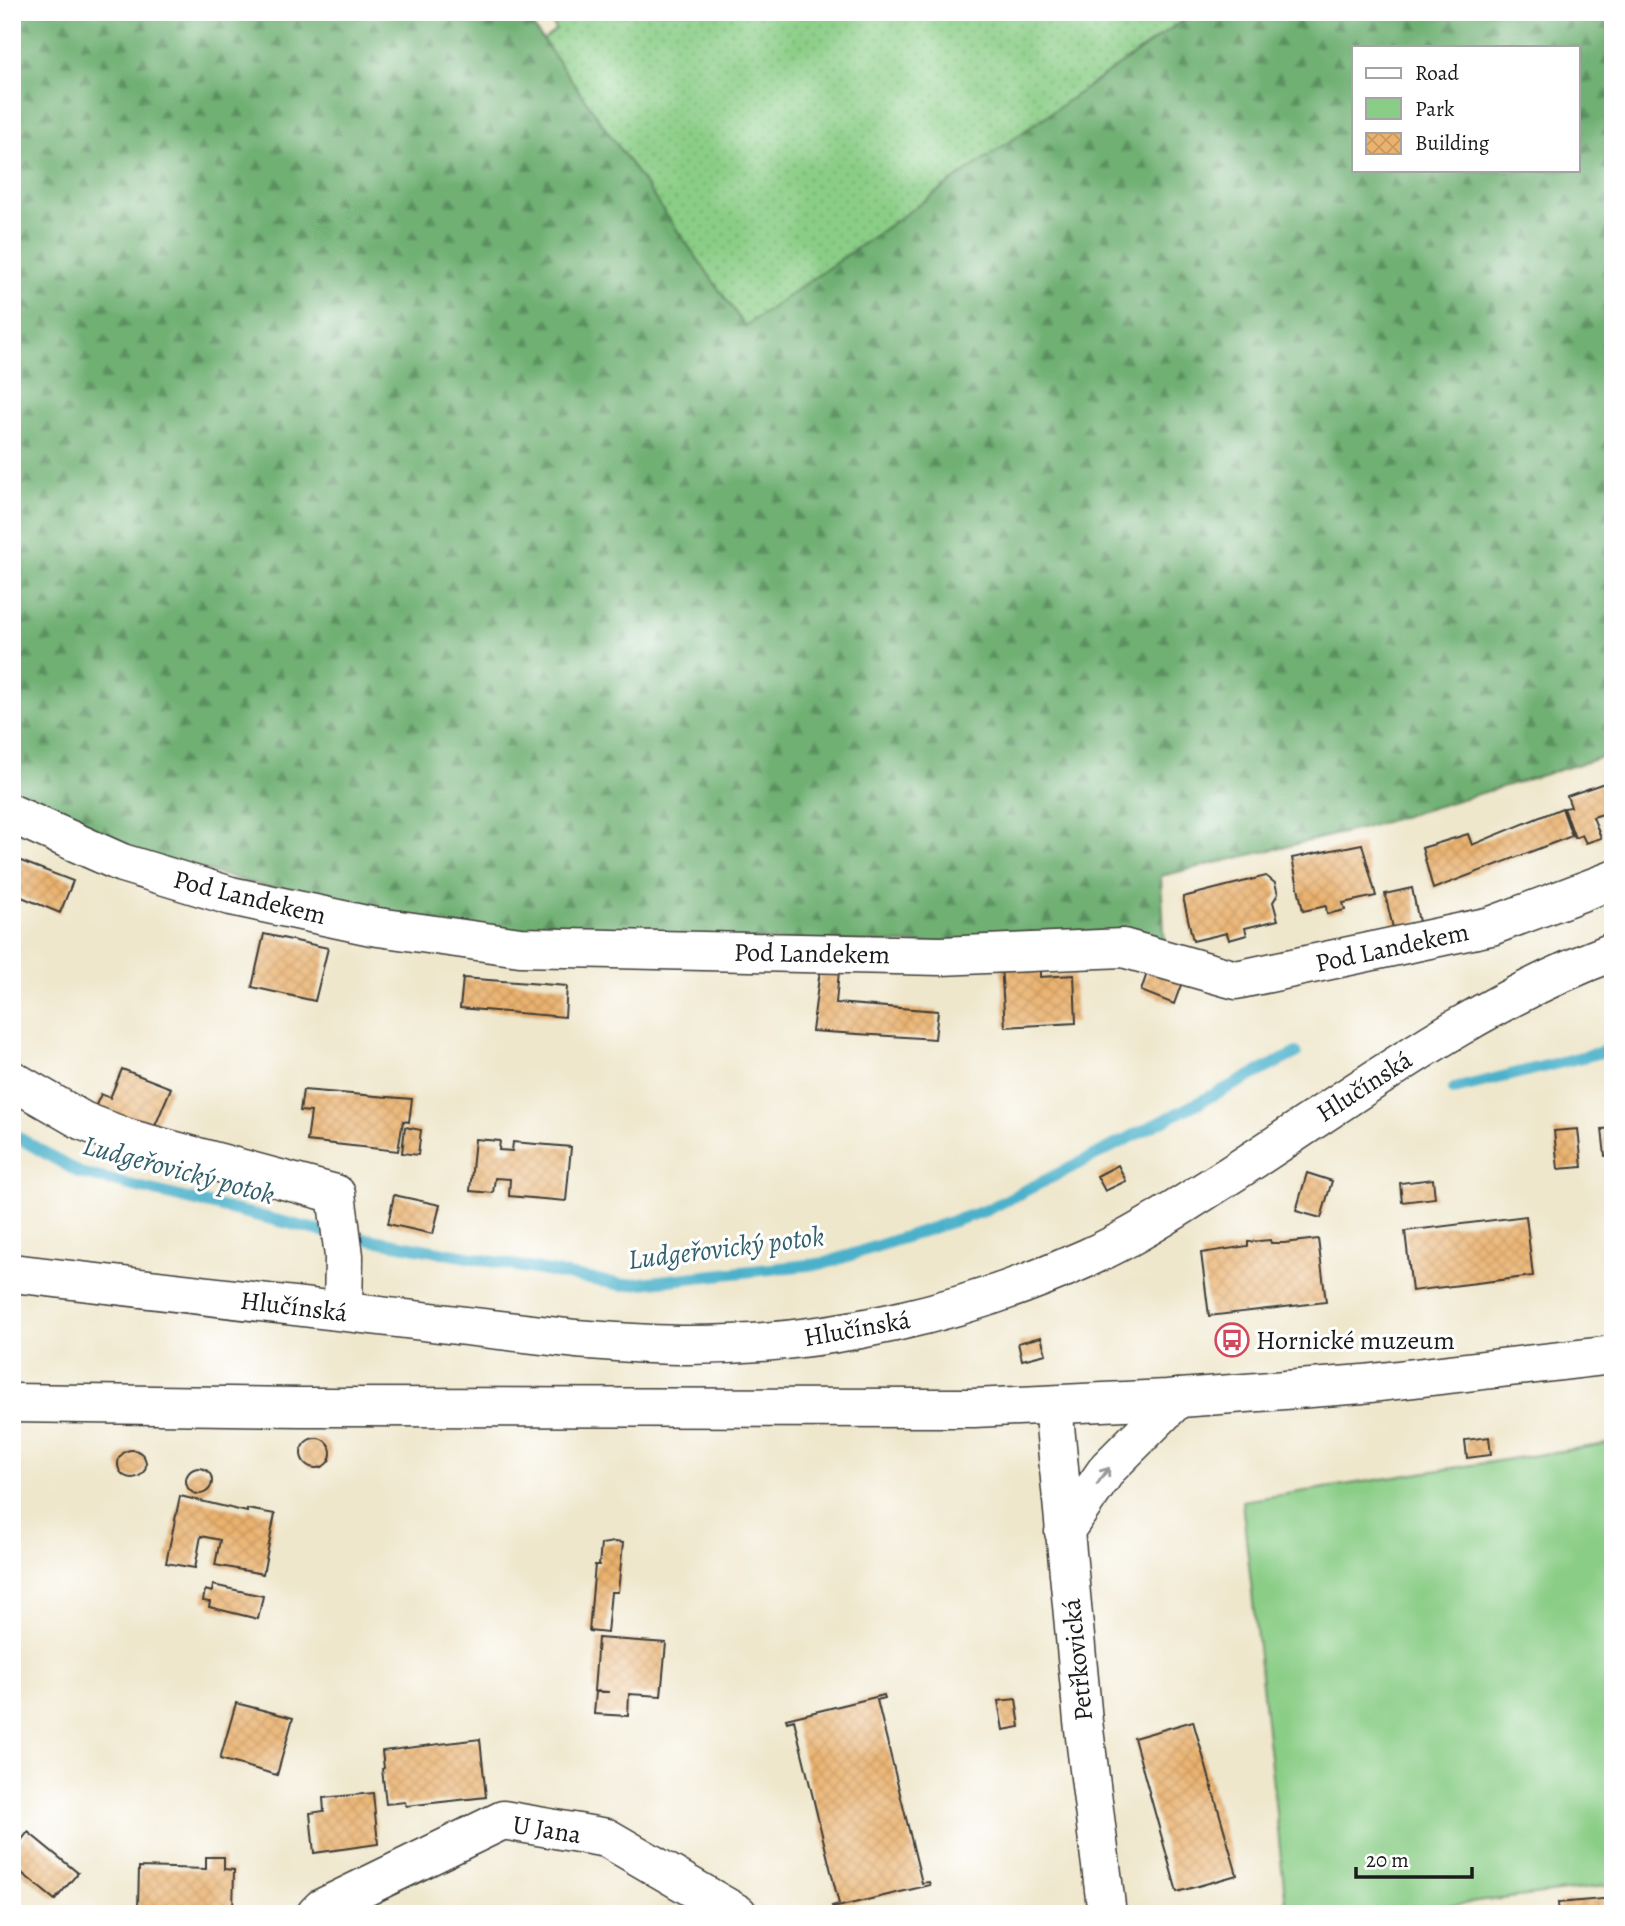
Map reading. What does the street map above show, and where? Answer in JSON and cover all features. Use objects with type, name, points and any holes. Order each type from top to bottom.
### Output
[{"type":"street","name":"Pod Landekem","points":[[12,814],[122,863],[231,896],[371,926],[520,947],[941,956],[1123,948],[1236,980],[1491,926],[1613,880]]},
{"type":"street","name":"Hlučínská","points":[[12,1273],[576,1339],[692,1345],[795,1339],[862,1329],[929,1315],[1027,1284],[1090,1257],[1198,1196],[1415,1052],[1521,991],[1613,952]]},
{"type":"street","points":[[12,1080],[83,1121],[127,1138],[336,1194],[342,1239],[343,1311]]},
{"type":"street","points":[[12,1403],[879,1409],[1053,1405],[1363,1384],[1613,1355]]},
{"type":"street","points":[[1064,1532],[1108,1468],[1178,1398]]},
{"type":"street","name":"Petřkovická","points":[[1053,1405],[1083,1721],[1107,1914]]},
{"type":"street","name":"U Jana","points":[[316,1914],[323,1908],[503,1820],[607,1838],[738,1914]]},
{"type":"green space","points":[[12,12],[523,12],[745,326],[1195,12],[1613,12],[1613,754],[1364,828],[1161,876],[1165,949],[518,935],[342,907],[125,849],[12,798]]},
{"type":"green space","points":[[621,12],[624,16],[630,12],[1195,12],[745,327],[543,40],[556,30],[546,14]]},
{"type":"green space","points":[[1613,1443],[1613,1885],[1383,1914],[1287,1914],[1242,1501]]},
{"type":"building","points":[[1613,780],[1613,811],[1593,817],[1601,838],[1586,843],[1582,835],[1575,838],[1564,808],[1571,807],[1567,796]]},
{"type":"building","points":[[1562,808],[1572,836],[1433,889],[1422,848],[1468,834],[1472,845]]},
{"type":"building","points":[[1362,844],[1376,896],[1343,903],[1345,910],[1327,914],[1326,906],[1303,911],[1292,858]]},
{"type":"building","points":[[13,858],[73,881],[60,913],[12,893]]},
{"type":"building","points":[[1266,876],[1275,883],[1278,894],[1273,902],[1278,920],[1245,928],[1247,935],[1229,940],[1227,933],[1193,941],[1183,897]]},
{"type":"building","points":[[1412,888],[1419,922],[1393,928],[1385,894]]},
{"type":"building","points":[[264,934],[328,948],[315,1001],[252,987]]},
{"type":"building","points":[[1001,964],[1040,970],[1040,977],[1074,975],[1076,1023],[1005,1027]]},
{"type":"building","points":[[1149,967],[1182,982],[1174,1004],[1141,991]]},
{"type":"building","points":[[820,970],[839,971],[836,1003],[938,1011],[935,1039],[812,1031]]},
{"type":"building","points":[[463,978],[567,986],[565,1017],[460,1008]]},
{"type":"building","points":[[122,1069],[171,1088],[153,1131],[95,1107],[101,1094],[110,1098]]},
{"type":"building","points":[[303,1090],[412,1099],[409,1122],[403,1121],[398,1151],[307,1141],[311,1112],[300,1111]]},
{"type":"building","points":[[405,1127],[421,1130],[418,1155],[402,1153]]},
{"type":"building","points":[[1613,1128],[1613,1155],[1605,1156],[1602,1129]]},
{"type":"building","points":[[1578,1129],[1582,1167],[1558,1169],[1554,1131]]},
{"type":"building","points":[[475,1139],[500,1141],[499,1150],[512,1151],[513,1142],[571,1147],[566,1201],[509,1196],[510,1179],[495,1178],[493,1193],[470,1191]]},
{"type":"building","points":[[1118,1165],[1126,1181],[1105,1191],[1097,1176]]},
{"type":"building","points":[[1307,1173],[1332,1181],[1321,1218],[1296,1211]]},
{"type":"building","points":[[1433,1179],[1435,1198],[1402,1202],[1400,1183]]},
{"type":"building","points":[[394,1195],[440,1205],[433,1234],[388,1224]]},
{"type":"building","points":[[1526,1216],[1533,1276],[1412,1291],[1405,1231]]},
{"type":"building","points":[[1318,1239],[1326,1302],[1209,1316],[1201,1253],[1248,1246],[1248,1242],[1270,1240],[1271,1243],[1284,1243]]},
{"type":"building","points":[[1041,1337],[1046,1354],[1022,1360],[1018,1343]]},
{"type":"building","points":[[1489,1437],[1491,1455],[1467,1458],[1465,1440]]},
{"type":"building","points":[[316,1438],[322,1439],[330,1447],[330,1459],[322,1467],[316,1468],[310,1467],[302,1459],[301,1453],[302,1447],[310,1439]]},
{"type":"building","points":[[132,1450],[142,1454],[146,1464],[142,1474],[132,1478],[122,1474],[118,1464],[122,1454]]},
{"type":"building","points":[[199,1468],[208,1472],[212,1481],[208,1490],[199,1494],[190,1490],[186,1481],[190,1472]]},
{"type":"building","points":[[180,1496],[247,1512],[247,1509],[275,1514],[263,1574],[215,1565],[220,1540],[201,1536],[195,1568],[166,1563]]},
{"type":"building","points":[[623,1543],[618,1592],[611,1592],[607,1633],[589,1631],[595,1565],[599,1565],[601,1544]]},
{"type":"building","points":[[213,1585],[263,1596],[258,1619],[209,1607],[210,1602],[203,1601],[205,1590],[212,1592]]},
{"type":"building","points":[[598,1638],[666,1643],[661,1696],[629,1694],[628,1716],[594,1714],[596,1692],[609,1692],[594,1691]]},
{"type":"building","points":[[884,1695],[885,1698],[877,1700],[922,1883],[929,1882],[930,1885],[833,1908],[832,1906],[839,1904],[794,1720],[787,1722],[786,1719]]},
{"type":"building","points":[[1016,1699],[1020,1727],[1003,1730],[998,1701]]},
{"type":"building","points":[[236,1703],[293,1718],[277,1775],[220,1759]]},
{"type":"building","points":[[1193,1721],[1237,1875],[1177,1892],[1134,1738]]},
{"type":"building","points":[[480,1739],[486,1797],[406,1806],[405,1802],[386,1804],[382,1751]]},
{"type":"building","points":[[373,1793],[378,1844],[314,1853],[310,1813],[324,1811],[323,1798]]},
{"type":"building","points":[[28,1832],[78,1873],[55,1900],[12,1865],[12,1852]]},
{"type":"building","points":[[206,1857],[224,1857],[224,1869],[234,1870],[233,1913],[138,1909],[139,1867],[206,1869]]},
{"type":"building","points":[[1613,1898],[1613,1914],[1559,1914],[1558,1903]]},
{"type":"waterway","name":"Ludgeřovický potok","points":[[1454,1089],[1602,1052],[1613,1045]]},
{"type":"waterway","name":"Ludgeřovický potok","points":[[12,1134],[80,1173],[317,1230],[623,1285],[826,1263],[987,1210],[1296,1053]]},
{"type":"place","name":"Hornické muzeum","points":[[1232,1340]]}]
